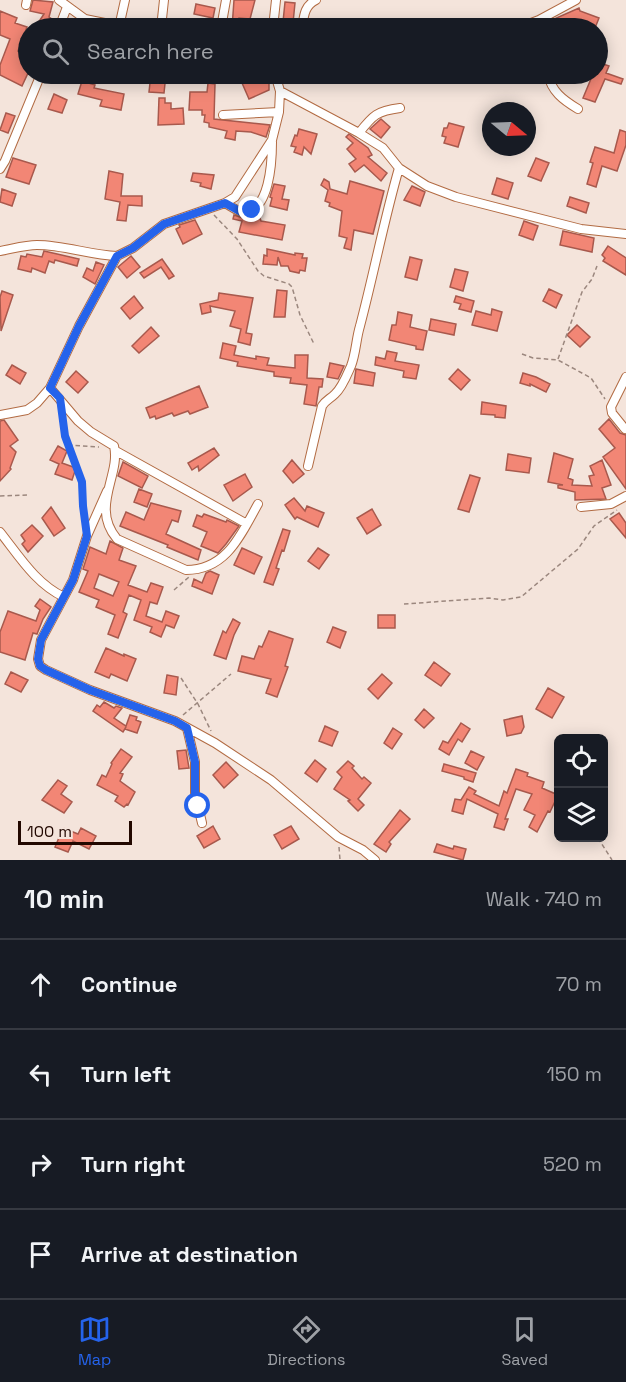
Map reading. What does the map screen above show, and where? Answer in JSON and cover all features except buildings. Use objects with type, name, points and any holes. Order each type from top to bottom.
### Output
[{"type":"street","points":[[59,0],[85,18]]},
{"type":"street","points":[[121,18],[125,0]]},
{"type":"street","points":[[162,18],[164,0]]},
{"type":"street","points":[[223,18],[226,0]]},
{"type":"street","points":[[274,18],[276,0]]},
{"type":"street","points":[[304,18],[309,3],[316,0]]},
{"type":"street","points":[[550,18],[576,0]]},
{"type":"street","points":[[63,18],[68,7]]},
{"type":"street","points":[[0,169],[37,84]]},
{"type":"street","points":[[225,203],[241,212],[252,210],[262,197],[270,180],[272,140],[279,112],[280,91],[278,84]]},
{"type":"street","points":[[550,84],[557,94],[578,109]]},
{"type":"street","points":[[280,91],[384,148],[399,168],[427,186],[456,197],[581,229],[626,234]]},
{"type":"street","points":[[359,133],[371,117],[383,110],[400,108]]},
{"type":"street","points":[[223,115],[279,112]]},
{"type":"street","points":[[0,251],[36,245],[117,256],[133,248],[164,224],[225,203],[235,197],[272,140]]},
{"type":"street","points":[[308,466],[322,406],[340,388],[355,353],[356,339],[373,277],[383,225],[399,168]]},
{"type":"street","points":[[0,415],[27,410],[37,403],[50,388],[79,326],[117,256]]},
{"type":"street","points":[[625,429],[610,407],[626,377]]},
{"type":"street","points":[[50,388],[78,421],[91,432],[247,524]]},
{"type":"street","points":[[115,448],[113,469],[107,491],[87,536],[73,580],[41,640],[38,652],[40,666],[90,690],[175,721],[215,743],[271,780],[338,837],[363,850],[375,860]]},
{"type":"street","points":[[107,491],[108,522],[117,539],[186,570],[197,570],[228,554],[258,504]]},
{"type":"street","points":[[581,507],[604,505],[624,497]]},
{"type":"street","points":[[0,532],[39,582],[64,597]]},
{"type":"street","points":[[187,728],[195,762],[195,793],[202,823]]},
{"type":"path","points":[[207,208],[237,239],[258,272],[292,287],[300,315],[314,344]]},
{"type":"path","points":[[558,360],[582,292],[592,279],[597,266]]},
{"type":"path","points":[[522,354],[533,358],[558,360],[591,378],[610,407]]},
{"type":"path","points":[[62,413],[68,445],[82,482],[87,536]]},
{"type":"path","points":[[68,445],[115,448]]},
{"type":"path","points":[[0,496],[27,495]]},
{"type":"path","points":[[404,604],[489,598],[503,600],[521,597],[578,549],[594,526],[617,510],[624,497]]},
{"type":"path","points":[[174,590],[197,570]]},
{"type":"path","points":[[175,721],[231,674]]},
{"type":"path","points":[[181,678],[209,724],[215,743]]},
{"type":"path","points":[[338,837],[340,860]]},
{"type":"path","points":[[601,842],[612,860]]},
{"type":"route","points":[[198,806],[195,793],[195,762],[187,728],[175,721],[90,690],[40,666],[38,652],[41,640],[73,580],[87,536],[82,482],[65,436],[60,398],[50,388],[106,272],[117,256],[133,248],[164,224],[207,208],[225,203],[241,212],[252,210]]}]
